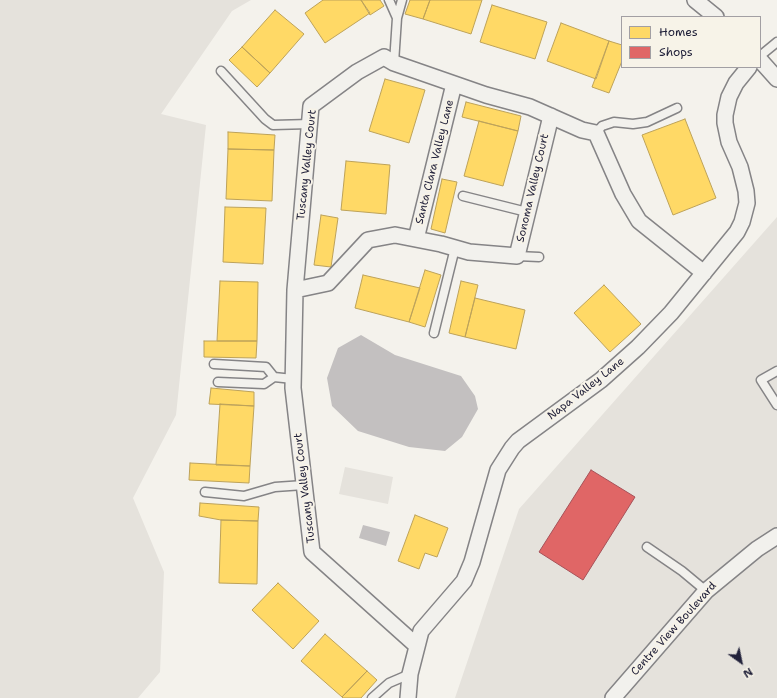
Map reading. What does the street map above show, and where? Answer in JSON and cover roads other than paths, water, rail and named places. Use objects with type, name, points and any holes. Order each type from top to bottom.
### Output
[{"type":"street","points":[[695,0],[715,16]]},
{"type":"street","name":"Tuscany Valley Court","points":[[417,646],[312,552],[293,388],[296,290],[311,106],[357,72],[384,57],[394,63],[486,95],[530,107],[582,130],[596,133]]},
{"type":"street","points":[[761,61],[777,79]]},
{"type":"street","name":"Napa Valley Lane","points":[[408,698],[410,674],[421,631],[464,581],[472,562],[498,470],[512,448],[518,441],[601,380],[638,347],[671,313],[737,232],[742,222],[745,209],[746,191],[740,167],[729,142],[725,115],[729,97],[736,83],[748,68]]},
{"type":"street","name":"Santa Clara Valley Lane","points":[[416,239],[454,84]]},
{"type":"street","name":"Sonoma Valley Court","points":[[296,290],[328,284],[368,240],[395,235],[468,252],[517,256],[550,116]]},
{"type":"street","points":[[596,133],[623,194],[639,221],[704,273]]},
{"type":"street","name":"Centre View Boulevard","points":[[613,698],[706,591],[757,549],[777,536]]},
{"type":"lane","points":[[389,0],[397,18]]},
{"type":"lane","points":[[394,63],[397,18],[402,0]]},
{"type":"lane","points":[[761,55],[777,42]]},
{"type":"lane","points":[[221,71],[265,119],[273,125],[310,124]]},
{"type":"lane","points":[[596,133],[602,126],[614,122],[633,124],[647,122],[677,108]]},
{"type":"lane","points":[[463,196],[527,212]]},
{"type":"lane","points":[[434,333],[455,248]]},
{"type":"lane","points":[[517,256],[539,257]]},
{"type":"lane","points":[[214,364],[266,367],[274,377]]},
{"type":"lane","points":[[777,371],[761,380],[777,406]]},
{"type":"lane","points":[[218,382],[264,384],[274,377],[293,379]]},
{"type":"lane","points":[[205,492],[244,496],[275,487],[304,485]]},
{"type":"lane","points":[[647,547],[682,571],[706,591]]},
{"type":"lane","points":[[372,698],[389,683],[410,674]]}]
